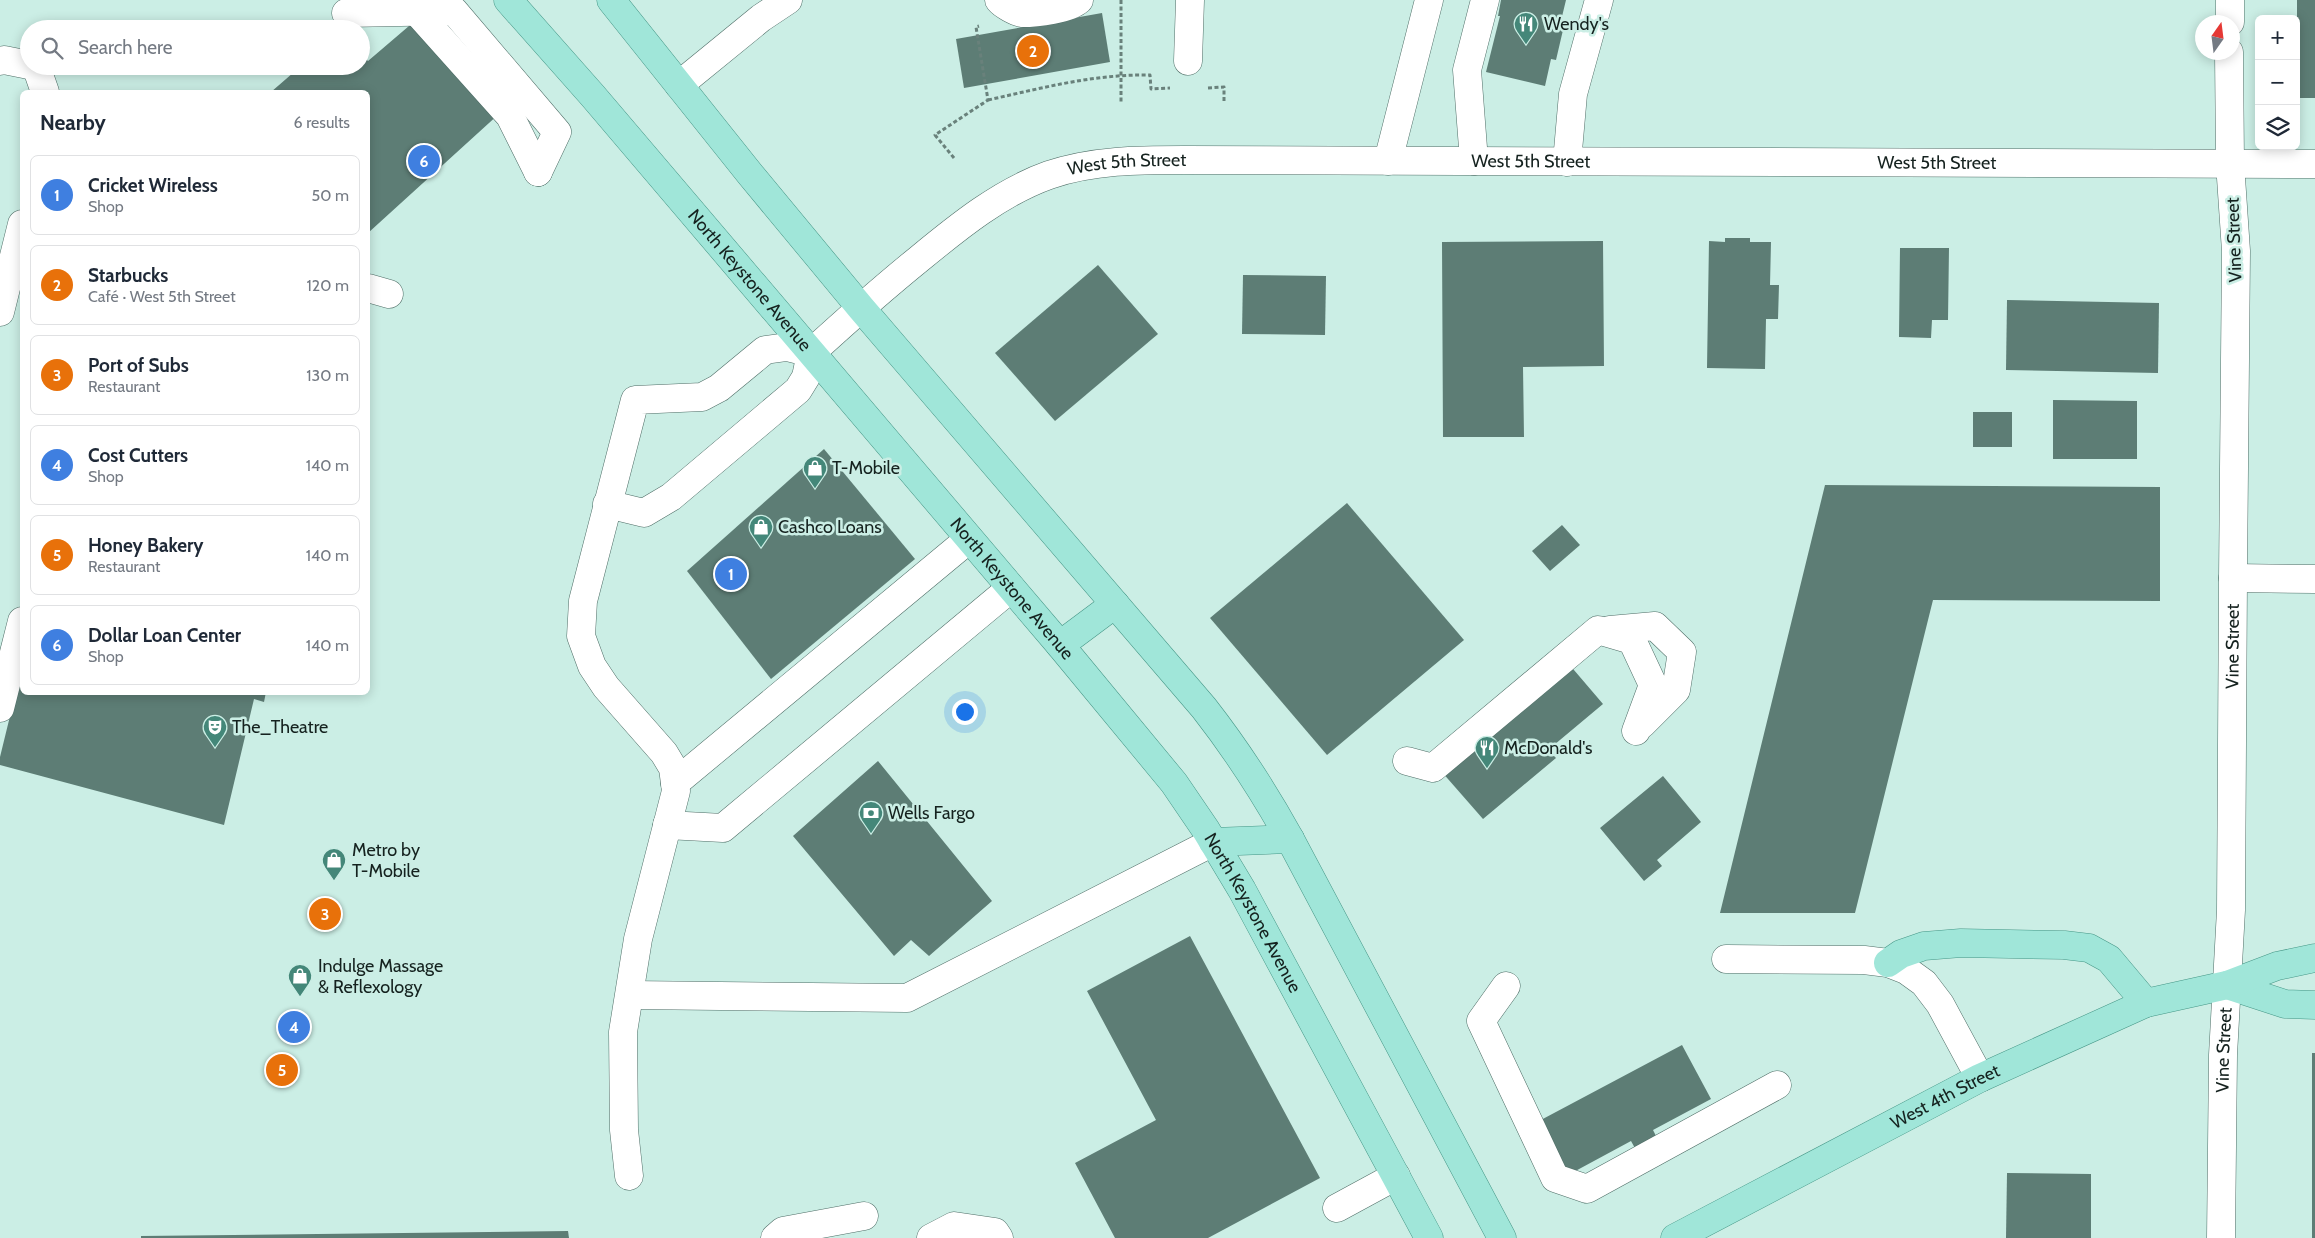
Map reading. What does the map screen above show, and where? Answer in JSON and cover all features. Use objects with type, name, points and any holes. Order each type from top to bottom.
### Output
[{"type":"main road","name":"North Keystone Avenue","points":[[508,0],[593,96],[1060,645],[1174,783],[1242,890],[1428,1238]]},
{"type":"main road","points":[[611,0],[861,308],[1204,708],[1233,745],[1253,775],[1290,839],[1502,1238]]},
{"type":"main road","points":[[1060,645],[1115,604]]},
{"type":"main road","points":[[1213,842],[1290,839]]},
{"type":"main road","points":[[1888,963],[1901,954],[1924,946],[1960,943],[2064,945],[2089,948],[2109,959],[2146,1003]]},
{"type":"main road","name":"West 4th Street","points":[[1676,1238],[1980,1078],[2146,1003],[2227,985],[2276,966],[2315,958]]},
{"type":"main road","points":[[2227,985],[2285,1004],[2315,1005]]},
{"type":"street","points":[[679,85],[761,18],[788,0]]},
{"type":"street","points":[[998,0],[1001,4],[1021,13],[1072,6],[1079,0]]},
{"type":"street","points":[[1188,61],[1190,0]]},
{"type":"street","points":[[1388,160],[1429,0]]},
{"type":"street","points":[[1474,160],[1468,70],[1485,0]]},
{"type":"street","points":[[1470,97],[1478,76],[1499,0]]},
{"type":"street","points":[[1573,94],[1565,72],[1582,0]]},
{"type":"street","points":[[1567,162],[1573,94],[1599,0]]},
{"type":"street","points":[[2230,0],[2230,15]]},
{"type":"street","points":[[346,13],[454,11],[557,132],[538,172],[510,116],[416,12]]},
{"type":"street","name":"Vine Street","points":[[2221,1238],[2223,1055],[2231,910],[2236,242],[2230,163],[2229,60]]},
{"type":"street","points":[[0,61],[20,63]]},
{"type":"street","points":[[39,75],[44,90]]},
{"type":"street","name":"West 5th Street","points":[[810,353],[861,308],[967,222],[1019,189],[1050,176],[1079,168],[1139,160],[2315,164]]},
{"type":"street","points":[[0,312],[20,232]]},
{"type":"street","points":[[607,504],[644,513],[671,497],[798,390],[806,377],[810,353],[787,347],[765,350],[719,388],[702,397],[635,400],[607,504],[583,601],[581,636],[597,673],[606,687],[664,753],[673,768],[676,791],[638,938],[623,1032],[624,1130],[629,1176]]},
{"type":"street","points":[[675,783],[969,539]]},
{"type":"street","points":[[2233,578],[2315,579]]},
{"type":"street","points":[[667,825],[723,828],[1011,588]]},
{"type":"street","points":[[1407,760],[1433,768],[1598,630],[1655,626],[1682,652],[1676,690],[1636,731],[1653,685],[1632,640],[1598,630]]},
{"type":"street","points":[[0,708],[20,629]]},
{"type":"street","points":[[630,995],[907,998],[1213,842]]},
{"type":"street","points":[[1726,959],[1864,960],[1888,963],[1906,970],[1924,982],[1940,1004],[1980,1078]]},
{"type":"street","points":[[1506,986],[1480,1021],[1555,1178],[1587,1189],[1777,1085]]},
{"type":"street","points":[[1337,1208],[1396,1176]]},
{"type":"street","points":[[775,1238],[783,1231],[864,1216]]},
{"type":"street","points":[[931,1238],[954,1226],[996,1232],[999,1238]]},
{"type":"path","points":[[1121,0],[1121,102]]},
{"type":"path","points":[[983,24],[976,27],[988,100]]},
{"type":"path","points":[[954,158],[935,135],[988,100],[1078,80],[1121,74]]},
{"type":"building","name":"Wendy's","points":[[1501,0],[1566,0],[1559,29],[1563,30],[1556,60],[1551,59],[1545,86],[1486,72],[1500,16],[1498,16]]},
{"type":"building","points":[[2297,0],[2315,0],[2315,98],[2300,98],[2300,15],[2297,15]]},
{"type":"building","points":[[1102,13],[1110,62],[964,88],[956,39]]},
{"type":"building","points":[[416,20],[500,113],[370,231],[370,90],[273,90],[291,75],[370,75],[370,59]]},
{"type":"building","points":[[1725,238],[1750,238],[1750,242],[1771,242],[1770,285],[1779,285],[1778,319],[1766,319],[1765,369],[1707,368],[1709,241],[1725,242]]},
{"type":"building","points":[[1603,241],[1604,366],[1523,367],[1524,437],[1443,437],[1442,242]]},
{"type":"building","points":[[1900,248],[1949,248],[1948,320],[1932,320],[1931,338],[1899,337]]},
{"type":"building","points":[[1098,265],[1158,334],[1055,421],[995,353]]},
{"type":"building","points":[[1243,275],[1326,276],[1325,335],[1242,334]]},
{"type":"building","points":[[2007,300],[2159,303],[2158,373],[2006,370]]},
{"type":"building","points":[[2053,400],[2137,401],[2137,459],[2053,459]]},
{"type":"building","points":[[1973,412],[2012,412],[2012,447],[1973,447]]},
{"type":"building","points":[[824,449],[915,559],[771,679],[687,571]]},
{"type":"building","points":[[1825,485],[2160,487],[2160,601],[1933,600],[1855,913],[1720,913]]},
{"type":"building","points":[[1347,503],[1464,640],[1327,755],[1210,618]]},
{"type":"building","points":[[1562,525],[1580,545],[1550,571],[1532,551]]},
{"type":"building","points":[[1568,663],[1603,704],[1548,750],[1556,758],[1483,819],[1441,771]]},
{"type":"building","points":[[20,675],[20,695],[265,695],[264,702],[254,699],[224,825],[0,765],[0,757]]},
{"type":"building","points":[[878,761],[992,901],[929,956],[911,940],[894,956],[793,836]]},
{"type":"building","points":[[1663,776],[1701,822],[1657,860],[1662,866],[1644,881],[1600,828]]},
{"type":"building","points":[[1190,936],[1320,1178],[1208,1238],[1115,1238],[1075,1163],[1156,1120],[1087,991]]},
{"type":"building","points":[[1682,1045],[1711,1099],[1653,1130],[1657,1138],[1636,1150],[1631,1141],[1568,1175],[1539,1121]]},
{"type":"building","points":[[2312,1053],[2315,1053],[2315,1238],[2312,1238]]},
{"type":"building","points":[[2007,1173],[2091,1174],[2091,1238],[2006,1238]]},
{"type":"building","points":[[568,1231],[569,1238],[141,1238],[141,1236]]},
{"type":"place","name":"Wendy's","points":[[1526,45]]},
{"type":"place","name":"Starbucks","points":[[1033,51]]},
{"type":"place","name":"Dollar Loan Center","points":[[424,161]]},
{"type":"place","name":"T-Mobile","points":[[815,489]]},
{"type":"place","name":"Cashco Loans","points":[[761,548]]},
{"type":"place","name":"Cricket Wireless","points":[[731,574]]},
{"type":"place","name":"The_Theatre","points":[[215,748]]},
{"type":"place","name":"McDonald's","points":[[1487,769]]},
{"type":"place","name":"Wells Fargo","points":[[871,834]]},
{"type":"place","name":"Metro by T-Mobile","points":[[334,881]]},
{"type":"place","name":"Port of Subs","points":[[325,914]]},
{"type":"place","name":"Indulge Massage & Reflexology","points":[[300,997]]},
{"type":"place","name":"Cost Cutters","points":[[294,1027]]},
{"type":"place","name":"Honey Bakery","points":[[282,1070]]}]
